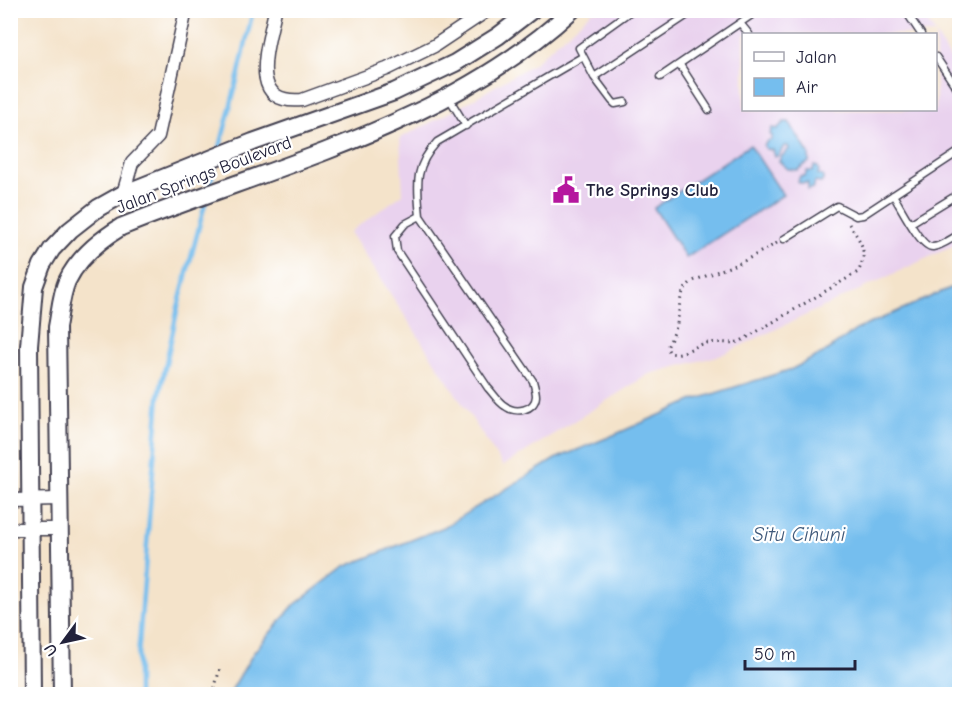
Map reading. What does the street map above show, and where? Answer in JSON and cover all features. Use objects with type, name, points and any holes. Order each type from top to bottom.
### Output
[{"type":"main road","name":"Jalan Springs Boulevard","points":[[32,694],[29,346],[34,287],[42,265],[52,249],[98,208],[123,194],[253,142],[394,92],[455,63],[498,36],[532,10]]},
{"type":"main road","name":"Jalan Springs Boulevard","points":[[62,694],[57,327],[66,286],[81,261],[106,237],[121,227],[370,133],[448,97],[516,56],[544,36],[572,10]]},
{"type":"street","points":[[123,194],[132,164],[158,136],[186,10]]},
{"type":"street","points":[[275,10],[264,73],[268,88],[277,96],[288,101],[302,100],[387,69],[434,46],[488,10]]},
{"type":"street","points":[[10,500],[59,499]]},
{"type":"street","points":[[10,530],[61,529]]},
{"type":"lane","points":[[624,102],[615,104],[612,101],[594,77],[579,51],[580,45],[632,10]]},
{"type":"lane","points":[[594,77],[695,10]]},
{"type":"lane","points":[[660,78],[759,10]]},
{"type":"lane","points":[[905,10],[920,33]]},
{"type":"lane","points":[[740,23],[748,33]]},
{"type":"lane","points":[[420,216],[405,224],[395,236],[397,251],[488,388],[505,407],[516,411],[525,410],[533,405],[536,397],[533,381],[420,216],[419,168],[427,153],[437,142],[582,57]]},
{"type":"lane","points":[[937,58],[960,93]]},
{"type":"lane","points":[[680,65],[709,110]]},
{"type":"lane","points":[[448,97],[466,126]]},
{"type":"lane","points":[[784,239],[837,206],[860,216],[960,152]]},
{"type":"lane","points":[[911,223],[960,193]]},
{"type":"lane","points":[[893,195],[921,241],[930,247],[960,234]]},
{"type":"path","points":[[784,239],[744,261],[685,286],[681,293],[676,328],[667,348],[670,353],[676,355],[705,343],[729,345],[741,341],[858,272],[865,259],[861,243],[837,206]]},
{"type":"path","points":[[213,694],[220,668]]},
{"type":"shaded area","points":[[593,11],[921,11],[934,33],[742,33],[742,111],[937,111],[937,37],[959,72],[959,243],[721,355],[649,374],[503,466],[350,232],[403,194],[400,138],[453,111],[533,64]]},
{"type":"water","points":[[784,122],[789,122],[809,154],[809,162],[797,170],[788,169],[779,161],[789,149],[788,146],[784,146],[779,155],[775,157],[773,150],[766,149],[764,146],[767,141],[772,140],[770,134],[772,128],[777,129]]},
{"type":"water","points":[[750,145],[783,195],[686,258],[654,208]]},
{"type":"water","points":[[814,166],[818,167],[818,175],[823,176],[823,180],[821,183],[815,182],[813,188],[808,190],[808,183],[798,181],[800,176],[805,176],[807,171],[813,171]]},
{"type":"water","name":"Situ Cihuni","points":[[959,284],[959,694],[231,694],[254,652],[293,606],[344,567],[444,527],[555,459],[694,400],[792,369],[823,353],[856,330]]},
{"type":"waterway","points":[[219,151],[253,10]]},
{"type":"waterway","points":[[209,189],[216,162]]},
{"type":"waterway","points":[[138,694],[138,656],[159,396],[178,307],[206,200]]},
{"type":"place","name":"The Springs Club","points":[[566,190]]}]
